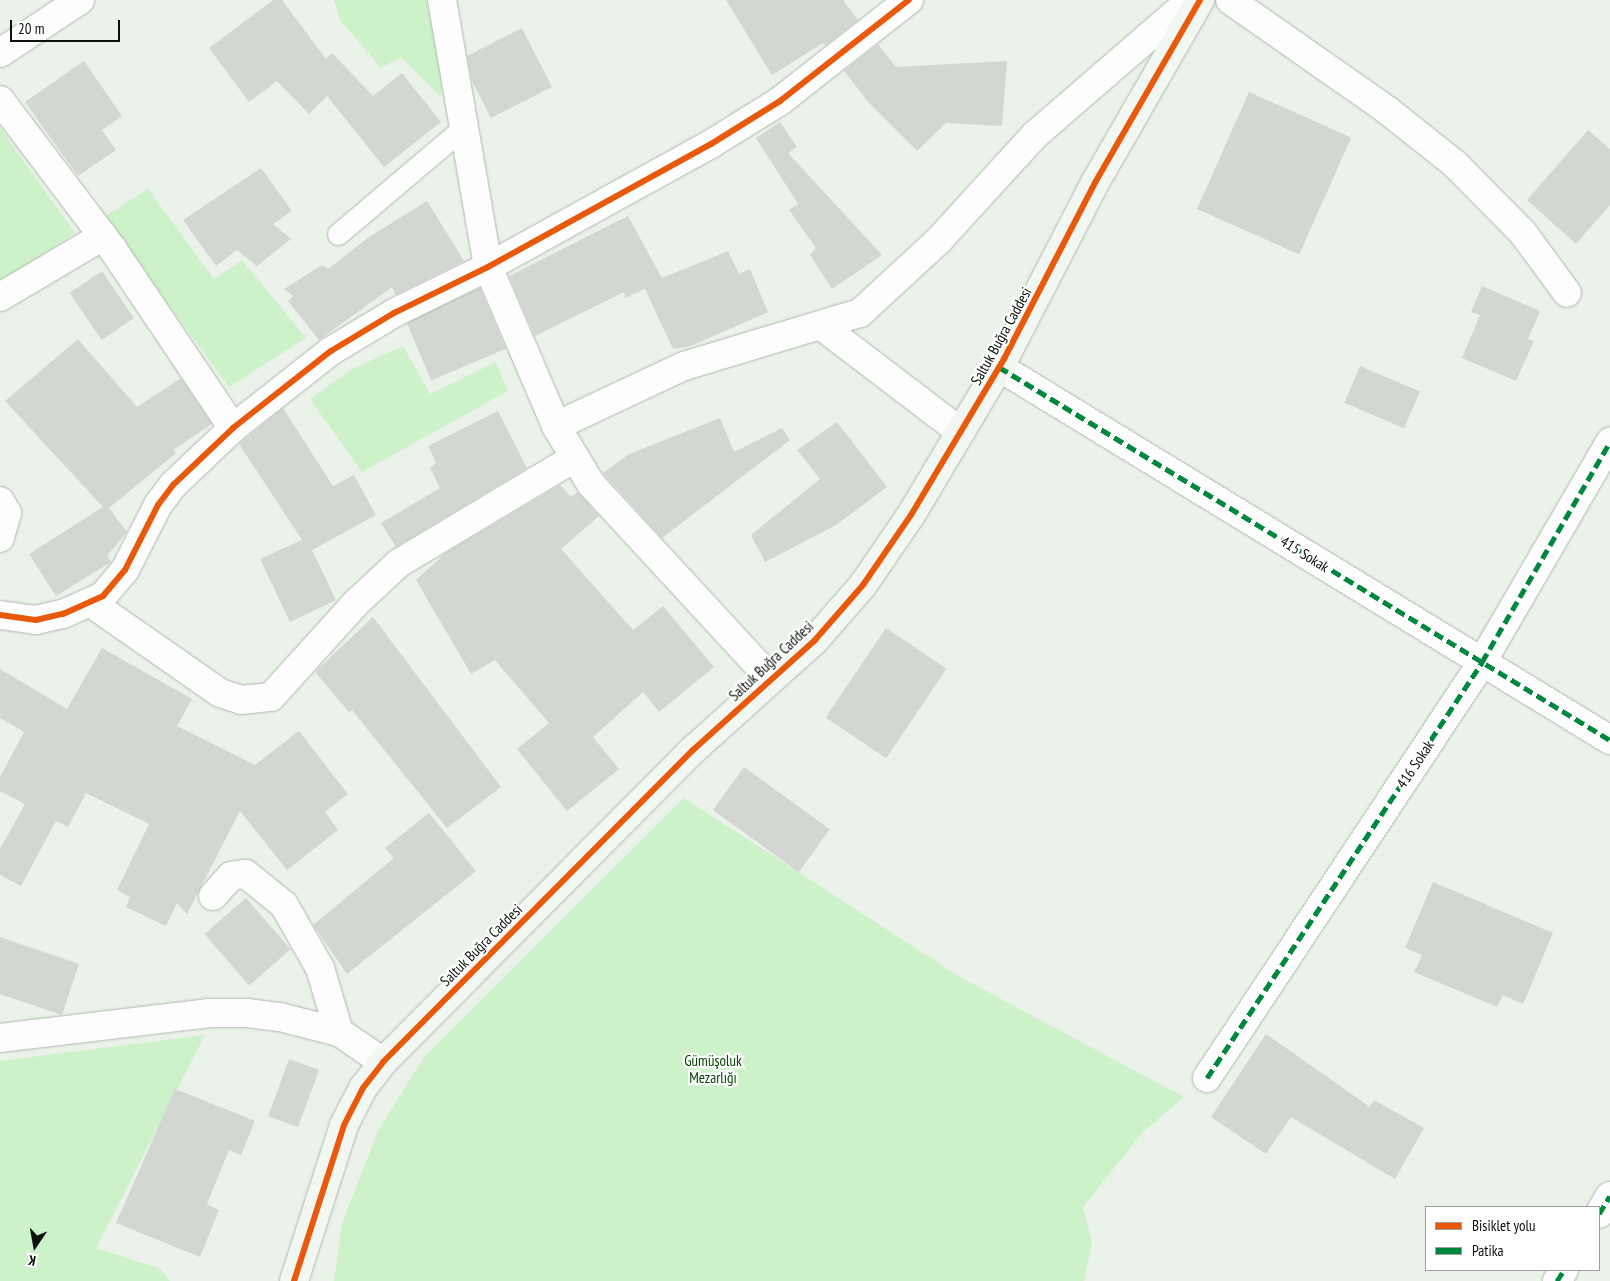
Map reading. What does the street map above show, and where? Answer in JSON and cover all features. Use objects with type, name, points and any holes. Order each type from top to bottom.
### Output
[{"type":"street","points":[[0,53],[80,0]]},
{"type":"street","points":[[442,0],[488,267],[556,426],[573,459],[614,510],[771,679]]},
{"type":"street","points":[[0,615],[36,620],[91,603],[115,584],[125,570],[158,505],[173,485],[233,428],[369,327],[488,267],[711,144],[780,100],[909,0]]},
{"type":"street","points":[[556,426],[684,366],[739,347],[823,327],[860,312],[939,240],[1035,135],[1191,0]]},
{"type":"street","name":"Saltuk Buğra Caddesi","points":[[294,1281],[344,1125],[362,1088],[383,1062],[692,750],[815,640],[864,585],[1000,367],[1096,181],[1200,0]]},
{"type":"street","points":[[1230,0],[1387,110],[1455,164],[1523,233],[1567,293]]},
{"type":"street","points":[[0,100],[103,236],[162,319],[233,428]]},
{"type":"street","points":[[0,297],[103,236]]},
{"type":"street","points":[[823,327],[960,432]]},
{"type":"street","name":"415 Sokak","points":[[1000,367],[1610,740]]},
{"type":"street","name":"416 Sokak","points":[[1206,1078],[1482,662],[1610,442]]},
{"type":"street","points":[[91,603],[220,693],[241,700],[271,698],[356,603],[399,563],[573,459]]},
{"type":"street","points":[[0,500],[7,513],[0,538]]},
{"type":"street","points":[[213,896],[231,876],[246,874],[284,905],[320,968],[338,1032]]},
{"type":"street","points":[[0,1038],[210,1013],[280,1017],[338,1032],[383,1062]]},
{"type":"street","points":[[1600,1212],[1610,1196]]},
{"type":"lane","points":[[338,234],[463,128]]},
{"type":"green space","points":[[334,0],[426,0],[445,87],[440,96],[401,57],[381,68],[340,20]]},
{"type":"green space","points":[[0,128],[75,233],[0,283]]},
{"type":"green space","points":[[148,189],[214,279],[242,260],[306,338],[229,387],[104,217]]},
{"type":"green space","points":[[403,346],[430,394],[496,362],[508,391],[362,472],[310,399],[350,370]]},
{"type":"green space","name":"Gümüşoluk Mezarlığı","points":[[684,798],[960,977],[1184,1097],[1143,1132],[1083,1207],[1092,1243],[1084,1281],[334,1281],[342,1223],[378,1131],[424,1057]]},
{"type":"green space","points":[[205,1035],[96,1248],[161,1269],[170,1281],[0,1281],[0,1061]]},
{"type":"building","points":[[273,0],[282,0],[326,59],[332,53],[373,96],[402,73],[441,122],[384,167],[327,96],[309,114],[277,81],[249,102],[209,48]]},
{"type":"building","points":[[726,0],[843,0],[858,20],[825,46],[823,43],[772,75]]},
{"type":"building","points":[[522,28],[552,87],[491,118],[472,81],[467,56]]},
{"type":"building","points":[[878,44],[896,67],[1007,61],[1002,126],[946,123],[917,151],[870,104],[844,71]]},
{"type":"building","points":[[84,61],[122,116],[102,130],[116,150],[78,176],[25,102]]},
{"type":"building","points":[[1249,92],[1351,138],[1299,254],[1197,209]]},
{"type":"building","points":[[780,122],[797,147],[788,153],[882,255],[832,289],[810,255],[816,248],[789,210],[798,204],[756,138]]},
{"type":"building","points":[[1588,130],[1610,149],[1610,205],[1576,244],[1527,200]]},
{"type":"building","points":[[261,168],[292,211],[273,224],[291,239],[257,266],[237,250],[216,266],[183,220]]},
{"type":"building","points":[[427,201],[464,261],[395,295],[392,287],[319,340],[288,301],[293,296],[284,289],[322,265],[328,269],[369,237]]},
{"type":"building","points":[[628,216],[662,278],[728,251],[739,274],[750,269],[768,312],[691,346],[673,349],[645,289],[625,298],[624,292],[535,336],[509,276]]},
{"type":"building","points":[[102,271],[134,318],[102,340],[70,293]]},
{"type":"building","points":[[1482,286],[1540,311],[1528,339],[1534,341],[1516,381],[1462,358],[1480,315],[1471,312]]},
{"type":"building","points":[[480,288],[506,349],[431,380],[405,320]]},
{"type":"building","points":[[78,339],[137,407],[181,378],[212,424],[173,450],[176,453],[109,508],[127,532],[107,556],[111,562],[56,596],[29,554],[103,507],[5,401]]},
{"type":"building","points":[[1360,366],[1420,391],[1404,428],[1344,403]]},
{"type":"building","points":[[283,408],[333,486],[354,475],[376,515],[312,550],[336,600],[290,622],[260,559],[302,540],[239,444]]},
{"type":"building","points":[[498,411],[527,468],[396,547],[381,523],[440,488],[430,468],[436,463],[428,446]]},
{"type":"building","points":[[720,418],[734,452],[782,428],[790,440],[662,538],[603,473],[629,454]]},
{"type":"building","points":[[837,422],[887,487],[836,525],[765,562],[751,535],[820,479],[797,450]]},
{"type":"building","points":[[560,485],[571,497],[578,492],[599,516],[561,549],[633,630],[663,606],[714,667],[659,712],[643,692],[593,737],[619,769],[567,811],[517,749],[549,723],[495,660],[471,674],[416,580],[447,552]]},
{"type":"building","points":[[373,617],[501,787],[447,828],[352,710],[349,712],[315,672]]},
{"type":"building","points":[[886,628],[947,669],[886,758],[826,718]]},
{"type":"building","points":[[102,648],[192,699],[177,726],[255,765],[299,731],[348,794],[325,812],[338,830],[287,870],[240,811],[187,914],[177,903],[166,926],[126,907],[130,897],[117,890],[149,824],[86,793],[68,827],[56,821],[21,886],[0,875],[0,849],[25,804],[0,791],[0,777],[24,732],[0,718],[0,669],[67,709]]},
{"type":"building","points":[[744,767],[830,829],[799,872],[713,810]]},
{"type":"building","points":[[429,813],[476,871],[347,974],[313,925],[394,858],[385,848]]},
{"type":"building","points":[[1433,882],[1553,933],[1523,1004],[1503,995],[1497,1007],[1414,972],[1422,955],[1405,948]]},
{"type":"building","points":[[246,898],[291,949],[249,985],[204,934]]},
{"type":"building","points":[[0,937],[79,964],[62,1015],[0,994]]},
{"type":"building","points":[[1266,1034],[1370,1107],[1374,1100],[1424,1128],[1395,1179],[1291,1117],[1266,1154],[1211,1117]]},
{"type":"building","points":[[289,1059],[319,1070],[298,1127],[268,1116]]},
{"type":"building","points":[[175,1089],[255,1121],[241,1155],[229,1150],[207,1204],[219,1210],[200,1257],[116,1223]]},
{"type":"marked path","points":[[999,367],[1610,740]]},
{"type":"marked path","points":[[1207,1078],[1482,662],[1610,442]]},
{"type":"marked path","points":[[1600,1212],[1610,1196]]},
{"type":"marked path","points":[[1557,1281],[1563,1271]]},
{"type":"cycle path","points":[[0,615],[36,620],[63,614],[103,596],[125,570],[158,505],[173,485],[233,428],[331,351],[394,313],[488,267],[711,144],[780,101],[909,0]]},
{"type":"cycle path","points":[[294,1281],[344,1125],[363,1088],[383,1062],[693,750],[815,640],[863,585],[911,515],[1004,359],[1096,181],[1200,0]]}]
